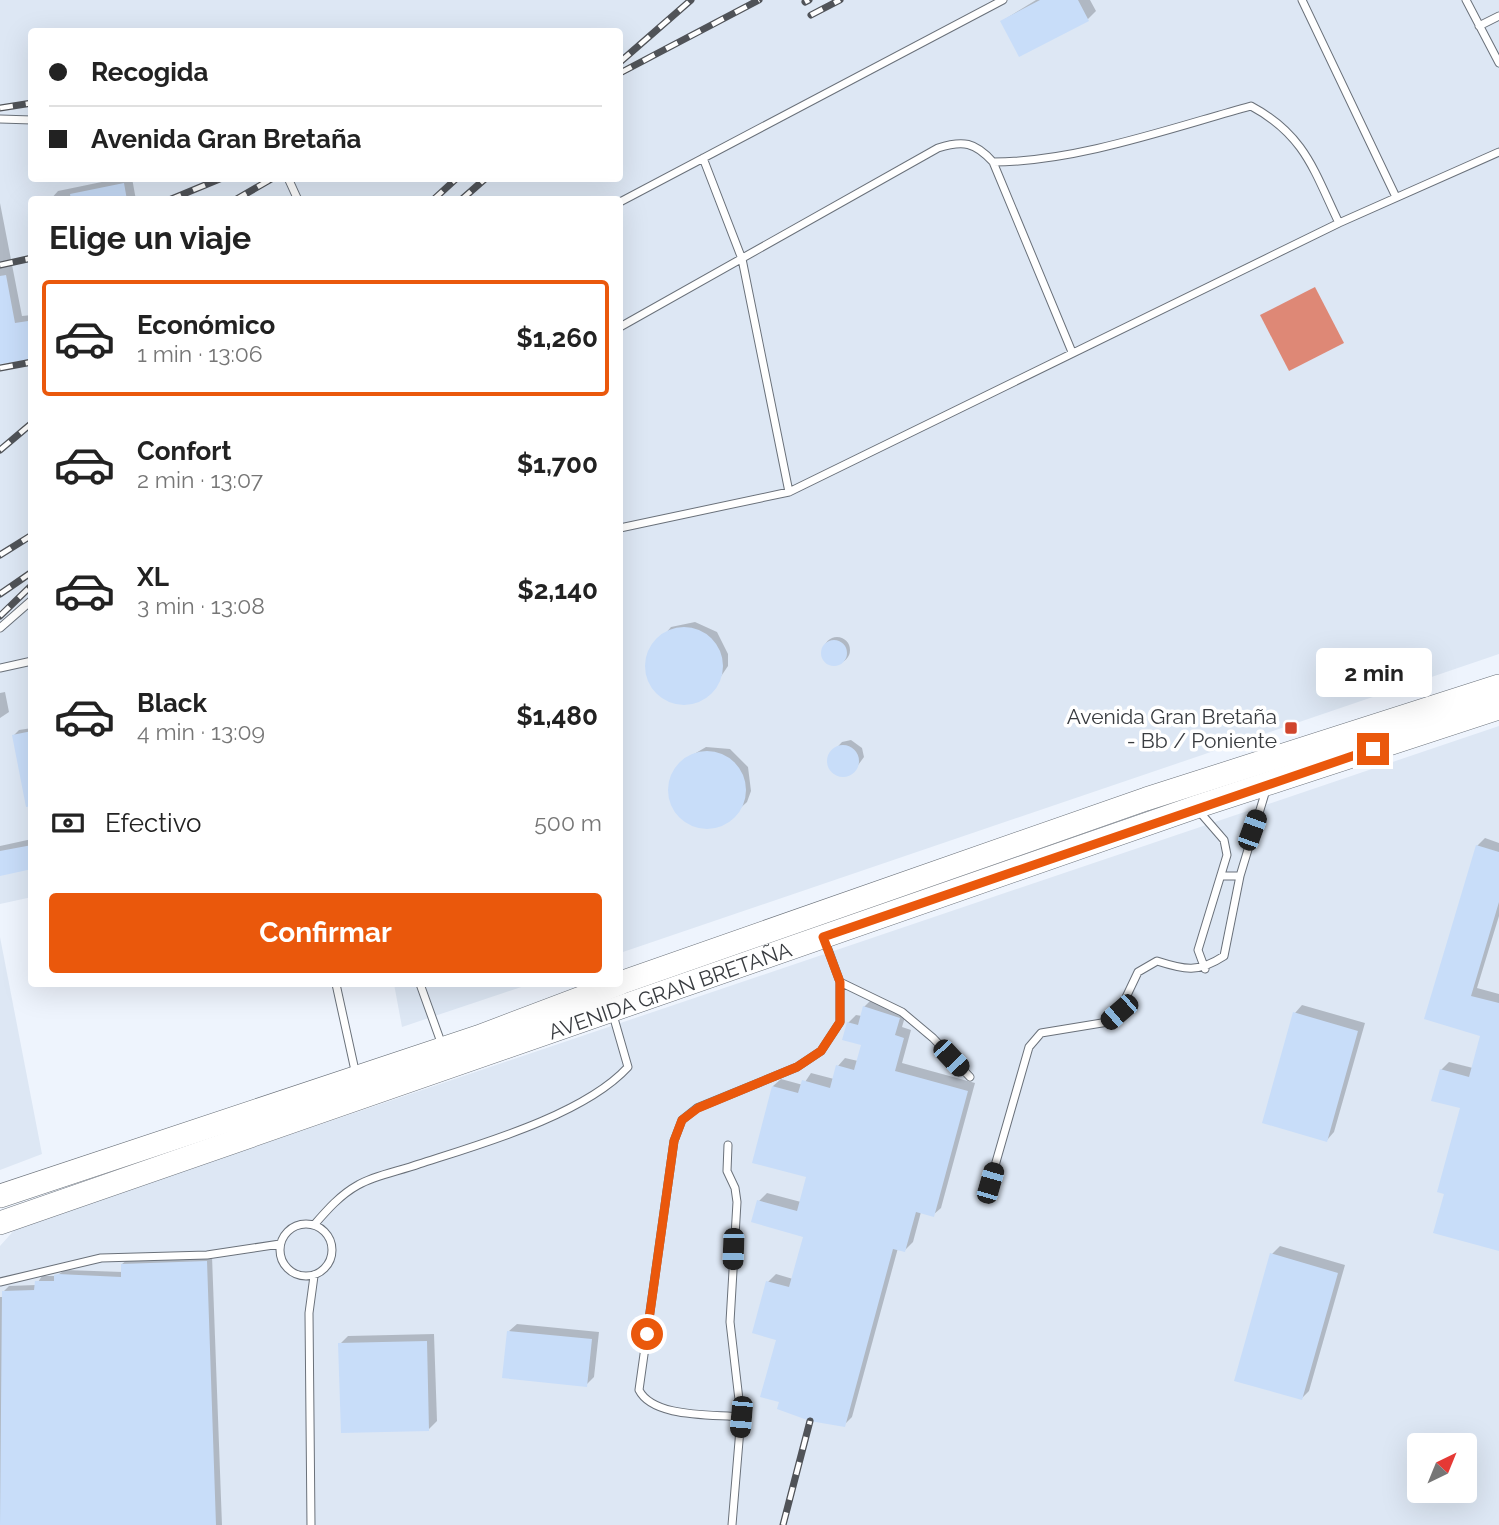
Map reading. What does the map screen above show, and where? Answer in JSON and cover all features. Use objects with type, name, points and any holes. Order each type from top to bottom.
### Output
[{"type":"main road","name":"AVENIDA GRAN BRETAÑA","points":[[623,982],[1146,799],[1499,686]]},
{"type":"main road","name":"AVENIDA GRAN BRETAÑA","points":[[0,1223],[1196,807],[1499,708]]},
{"type":"main road","name":"AVENIDA GRAN BRETAÑA","points":[[0,1196],[189,1130],[356,1078],[608,987]]},
{"type":"lane","points":[[623,200],[1003,0]]},
{"type":"lane","points":[[1302,0],[1396,197]]},
{"type":"lane","points":[[1466,0],[1499,63]]},
{"type":"lane","points":[[1479,26],[1499,16]]},
{"type":"lane","points":[[993,162],[1016,162],[1087,149],[1251,106],[1276,119],[1301,145],[1339,223]]},
{"type":"lane","points":[[0,119],[28,120]]},
{"type":"lane","points":[[623,325],[938,148],[959,141],[979,146],[993,162],[1072,352]]},
{"type":"lane","points":[[623,527],[789,492],[1339,223],[1499,152]]},
{"type":"lane","points":[[704,158],[742,259],[789,492]]},
{"type":"lane","points":[[0,628],[28,604]]},
{"type":"lane","points":[[0,668],[28,662]]},
{"type":"lane","points":[[990,1183],[1029,1047],[1041,1032],[1108,1022],[1119,1012],[1138,972],[1157,961],[1180,968],[1205,968],[1224,956],[1240,876],[1269,783]]},
{"type":"lane","points":[[1196,807],[1224,840],[1227,855],[1198,950],[1205,968]]},
{"type":"lane","points":[[1221,876],[1240,876]]},
{"type":"lane","points":[[741,1417],[658,1409],[644,1400],[639,1390],[674,1141],[682,1120],[698,1108],[797,1067],[821,1051],[840,1022],[840,982],[823,937]]},
{"type":"lane","points":[[840,982],[902,1012],[933,1038],[970,1077]]},
{"type":"lane","points":[[337,987],[356,1078]]},
{"type":"lane","points":[[420,987],[443,1048]]},
{"type":"lane","points":[[314,1225],[334,1203],[359,1184],[487,1142],[573,1106],[618,1079],[628,1067],[612,1011]]},
{"type":"lane","points":[[728,1145],[727,1171],[735,1188],[737,1202],[730,1322],[741,1417],[732,1525]]},
{"type":"lane","points":[[0,1282],[102,1258],[206,1255],[280,1244],[293,1227],[314,1225],[324,1231],[333,1251],[330,1262],[314,1276],[302,1277],[284,1266],[280,1244]]},
{"type":"lane","points":[[311,1525],[309,1313],[314,1276]]},
{"type":"shaded area","points":[[0,0],[1499,0],[1499,654],[623,952],[623,196],[28,196],[28,898],[0,904]]},
{"type":"shaded area","points":[[1315,287],[1344,343],[1289,371],[1260,315]]},
{"type":"shaded area","points":[[1499,726],[1499,1525],[0,1525],[0,1246],[17,1227]]},
{"type":"shaded area","points":[[0,937],[42,1154],[0,1170]]},
{"type":"shaded area","points":[[395,987],[521,987],[402,1027]]},
{"type":"building","points":[[1040,0],[1078,0],[1089,21],[1019,57],[1000,21]]},
{"type":"building","points":[[124,183],[126,196],[70,196]]},
{"type":"building","points":[[6,275],[15,323],[28,321],[28,360],[0,364],[0,276]]},
{"type":"building","points":[[684,627],[699,630],[712,638],[720,651],[723,666],[720,681],[712,694],[699,702],[684,705],[669,702],[656,694],[648,681],[645,666],[648,651],[656,638],[669,630]]},
{"type":"building","points":[[834,640],[843,644],[847,653],[843,662],[834,666],[825,662],[821,653],[825,644]]},
{"type":"building","points":[[28,732],[28,807],[26,807],[12,735]]},
{"type":"building","points":[[843,745],[855,749],[859,761],[855,773],[843,777],[831,773],[827,761],[831,749]]},
{"type":"building","points":[[707,751],[722,754],[735,762],[743,775],[746,790],[743,805],[735,818],[722,826],[707,829],[692,826],[679,818],[671,805],[668,790],[671,775],[679,762],[692,754]]},
{"type":"building","points":[[1476,845],[1499,852],[1499,902],[1471,996],[1499,1003],[1499,1251],[1433,1233],[1444,1194],[1437,1192],[1460,1108],[1431,1101],[1440,1069],[1469,1077],[1480,1036],[1424,1019]]},
{"type":"building","points":[[28,846],[28,870],[0,876],[0,851]]},
{"type":"building","points":[[863,1006],[900,1018],[895,1035],[904,1038],[895,1071],[968,1091],[934,1217],[916,1212],[905,1252],[893,1249],[845,1427],[810,1421],[777,1409],[779,1402],[760,1397],[776,1340],[752,1333],[766,1281],[789,1287],[803,1237],[751,1222],[757,1200],[797,1211],[806,1177],[752,1163],[772,1086],[798,1093],[802,1080],[830,1088],[836,1065],[854,1070],[861,1045],[842,1040],[847,1022],[858,1025]]},
{"type":"building","points":[[1293,1012],[1358,1031],[1327,1142],[1262,1123]]},
{"type":"building","points":[[1270,1253],[1338,1273],[1302,1400],[1234,1381]]},
{"type":"building","points":[[207,1261],[216,1525],[0,1525],[2,1291],[34,1290],[35,1281],[54,1281],[54,1275],[58,1274],[121,1277],[121,1264]]},
{"type":"building","points":[[507,1331],[592,1339],[587,1387],[502,1378]]},
{"type":"building","points":[[427,1341],[429,1431],[341,1433],[338,1343]]},
{"type":"railway","points":[[623,59],[691,0]]},
{"type":"railway","points":[[623,71],[759,0]]},
{"type":"railway","points":[[805,2],[809,0]]},
{"type":"railway","points":[[811,15],[840,0]]},
{"type":"railway","points":[[0,108],[28,104]]},
{"type":"railway","points":[[179,196],[212,182]]},
{"type":"railway","points":[[242,196],[266,182]]},
{"type":"railway","points":[[437,196],[453,182]]},
{"type":"railway","points":[[466,196],[481,182]]},
{"type":"railway","points":[[0,265],[28,259]]},
{"type":"railway","points":[[0,368],[28,363]]},
{"type":"railway","points":[[0,450],[28,426]]},
{"type":"railway","points":[[0,555],[28,538]]},
{"type":"railway","points":[[0,594],[28,575]]},
{"type":"railway","points":[[0,616],[28,589]]},
{"type":"railway","points":[[783,1525],[810,1421]]},
{"type":"place","name":"Avenida Gran Bretaña - Bb / Poniente","points":[[1291,728]]},
{"type":"route","points":[[647,1334],[674,1141],[682,1120],[698,1108],[797,1067],[821,1051],[840,1022],[840,982],[823,937],[1196,807],[1373,749]]}]
